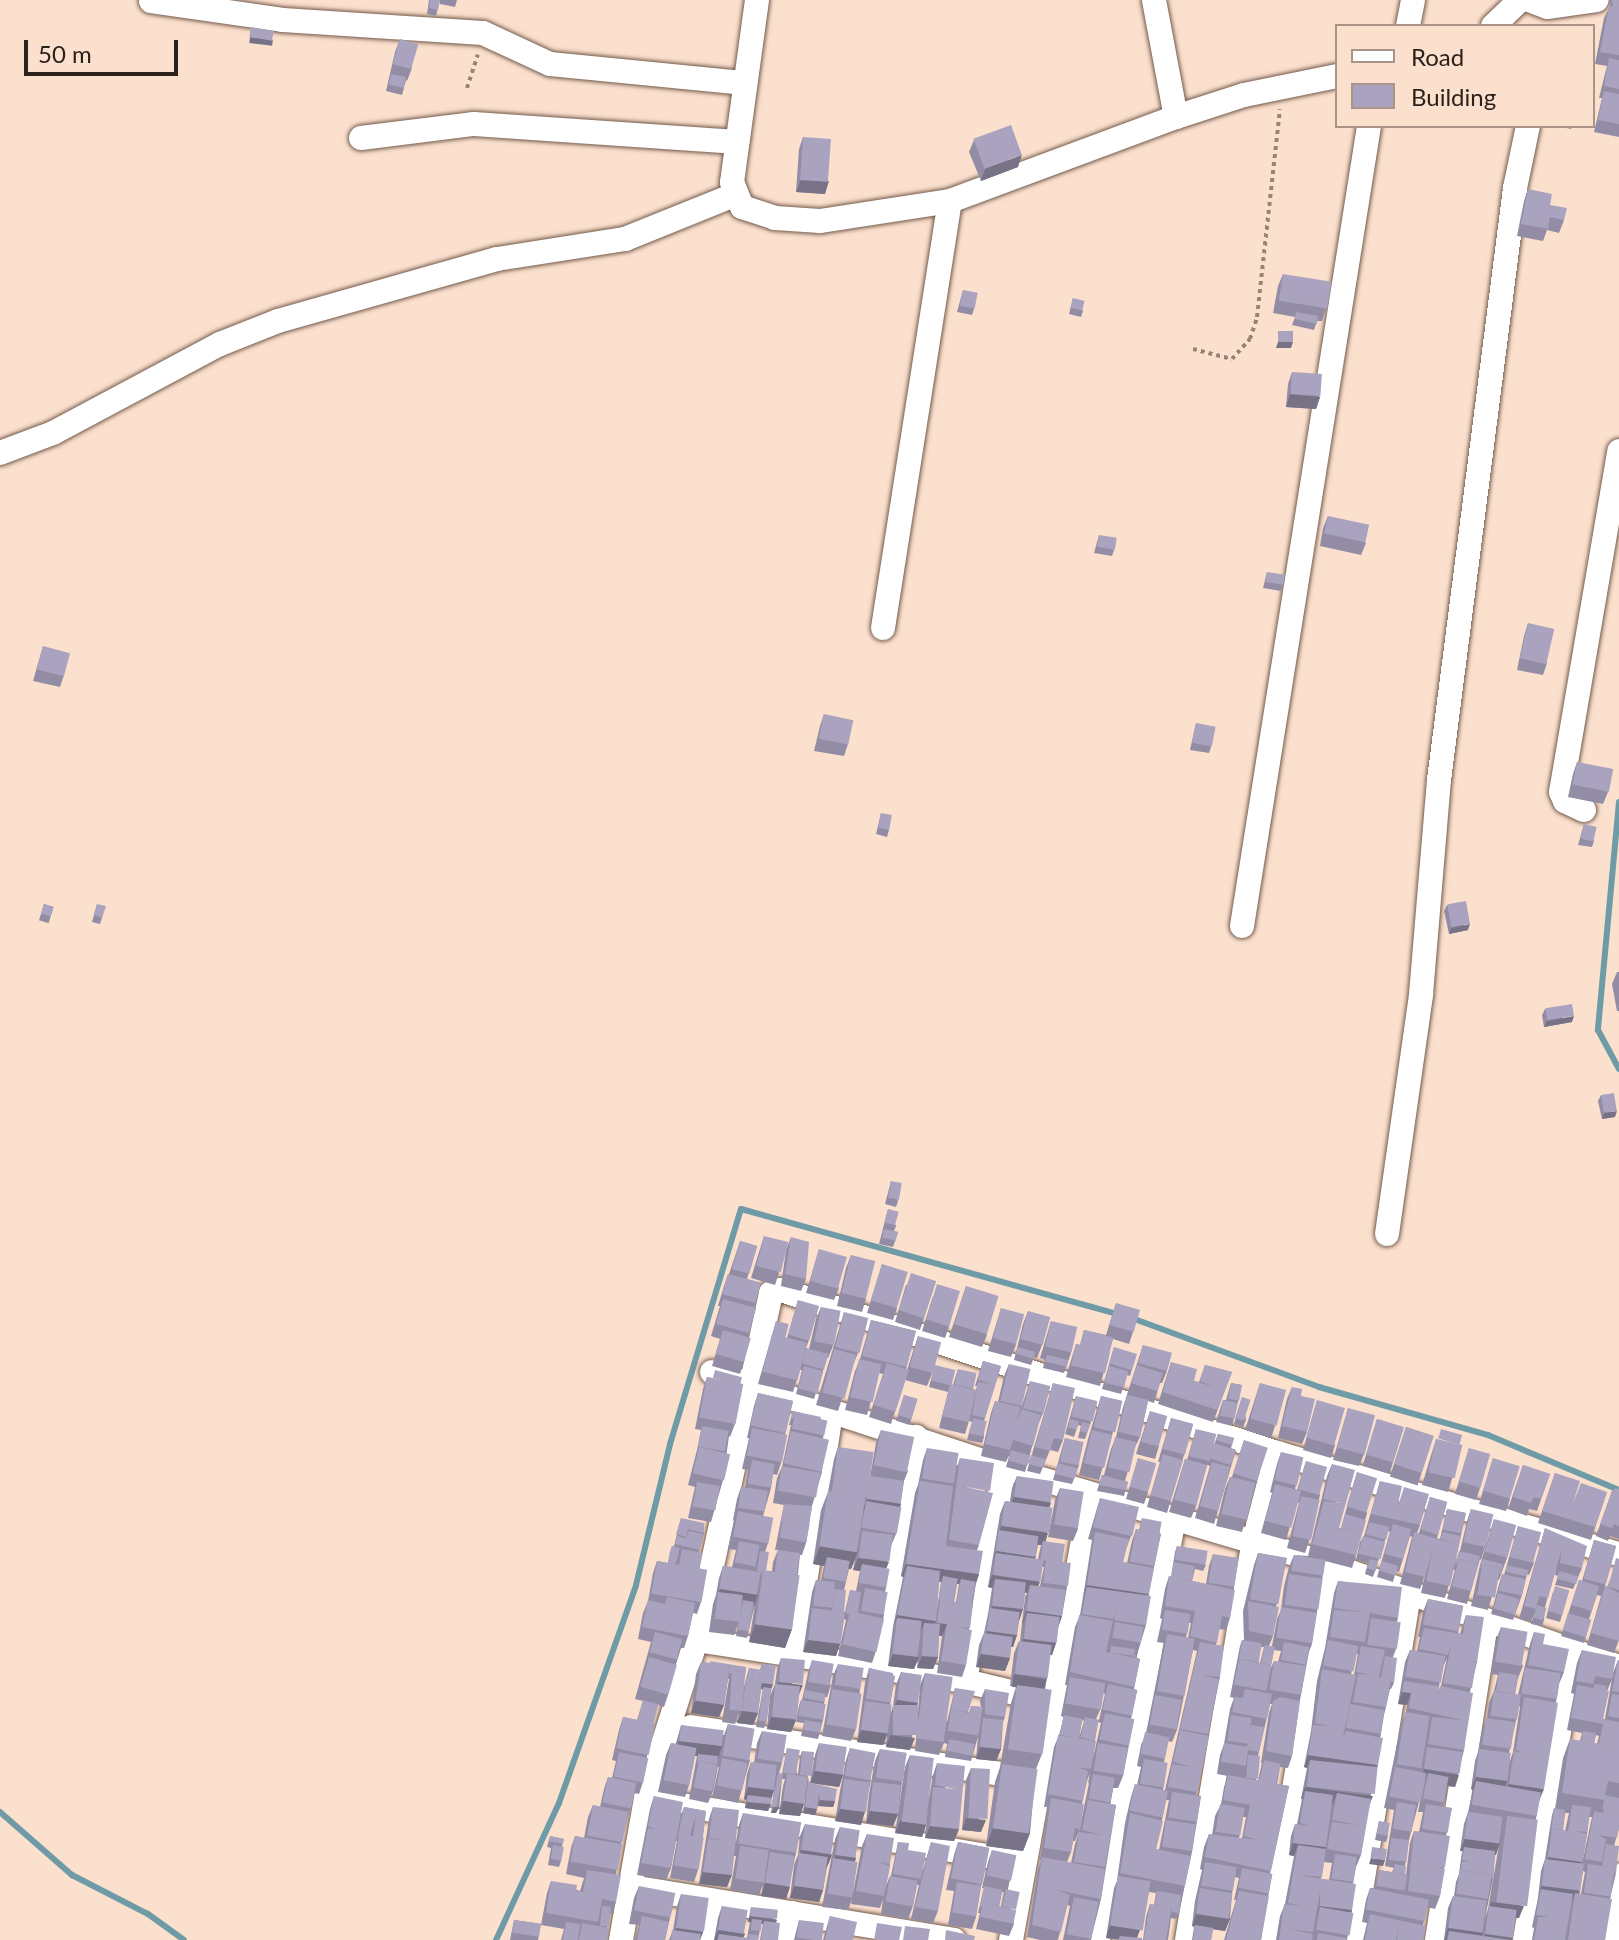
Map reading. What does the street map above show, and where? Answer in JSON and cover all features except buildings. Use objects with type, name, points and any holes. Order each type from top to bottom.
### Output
[{"type":"street","points":[[734,195],[737,142],[757,0]]},
{"type":"street","points":[[1154,0],[1176,117]]},
{"type":"street","points":[[1408,24],[1413,0]]},
{"type":"street","points":[[1495,24],[1520,0]]},
{"type":"street","points":[[1540,11],[1597,0]]},
{"type":"street","points":[[151,1],[283,20],[488,35],[550,64],[745,83]]},
{"type":"street","points":[[734,195],[756,214],[820,221],[950,201],[1176,117],[1282,87],[1335,76]]},
{"type":"street","points":[[361,138],[474,124],[737,142]]},
{"type":"street","points":[[1242,926],[1369,128]]},
{"type":"street","points":[[1387,1234],[1421,994],[1439,780],[1515,188],[1528,128]]},
{"type":"street","points":[[0,453],[53,433],[220,344],[278,321],[497,259],[625,239],[734,195]]},
{"type":"street","points":[[883,628],[950,201]]},
{"type":"street","points":[[1584,810],[1565,801],[1561,792],[1619,451]]},
{"type":"street","points":[[621,1940],[646,1798],[696,1640],[765,1302],[781,1290],[1277,1453],[1619,1554]]},
{"type":"street","points":[[712,1372],[831,1414],[916,1437],[1004,1468],[1331,1565],[1619,1667]]},
{"type":"street","points":[[794,1655],[831,1414]]},
{"type":"street","points":[[880,1670],[916,1437]]},
{"type":"street","points":[[1187,1940],[1254,1541],[1277,1453]]},
{"type":"street","points":[[965,1681],[1004,1468]]},
{"type":"street","points":[[1011,1940],[1027,1863],[1037,1779],[1091,1495]]},
{"type":"street","points":[[1098,1940],[1174,1518]]},
{"type":"street","points":[[1269,1940],[1331,1565]]},
{"type":"street","points":[[1353,1940],[1409,1594]]},
{"type":"street","points":[[1437,1940],[1486,1622]]},
{"type":"street","points":[[696,1640],[965,1681],[1054,1702]]},
{"type":"street","points":[[1525,1940],[1572,1652]]},
{"type":"street","points":[[671,1724],[1037,1779]]},
{"type":"street","points":[[646,1798],[1027,1863]]},
{"type":"street","points":[[1609,1940],[1619,1876]]},
{"type":"street","points":[[628,1887],[791,1913],[860,1932],[942,1939]]},
{"type":"street","points":[[706,1940],[714,1901]]},
{"type":"street","points":[[785,1940],[791,1913]]},
{"type":"path","points":[[467,88],[488,35]]},
{"type":"path","points":[[1193,349],[1232,359],[1250,339],[1257,317],[1282,87]]},
{"type":"waterway","points":[[1619,802],[1598,1030],[1619,1069]]},
{"type":"waterway","points":[[496,1940],[559,1803],[636,1585],[670,1444],[741,1209],[1118,1314]]},
{"type":"waterway","points":[[1129,1317],[1319,1387],[1488,1435],[1619,1490]]},
{"type":"waterway","points":[[0,1812],[72,1875],[148,1914],[184,1940]]}]
